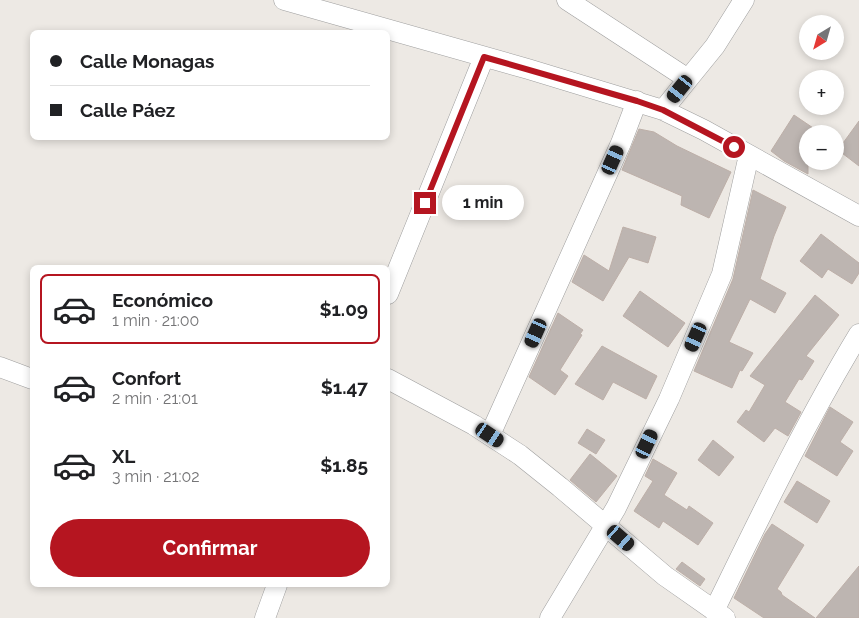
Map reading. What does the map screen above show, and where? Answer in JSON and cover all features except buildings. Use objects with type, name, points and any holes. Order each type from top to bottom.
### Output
[{"type":"street","points":[[284,0],[389,30]]},
{"type":"street","points":[[567,0],[688,79]]},
{"type":"street","points":[[663,110],[715,46],[742,2]]},
{"type":"street","points":[[390,30],[663,110],[859,216]]},
{"type":"street","points":[[390,289],[484,57]]},
{"type":"street","points":[[490,435],[621,143],[637,101]]},
{"type":"street","points":[[550,618],[606,525],[669,399],[722,274],[749,155]]},
{"type":"street","points":[[390,380],[490,435],[526,460],[665,576],[719,614],[774,487],[832,378],[859,334]]},
{"type":"street","points":[[0,367],[30,378]]},
{"type":"street","points":[[264,618],[276,587]]},
{"type":"route","points":[[425,203],[484,57],[663,110],[734,147]]}]
